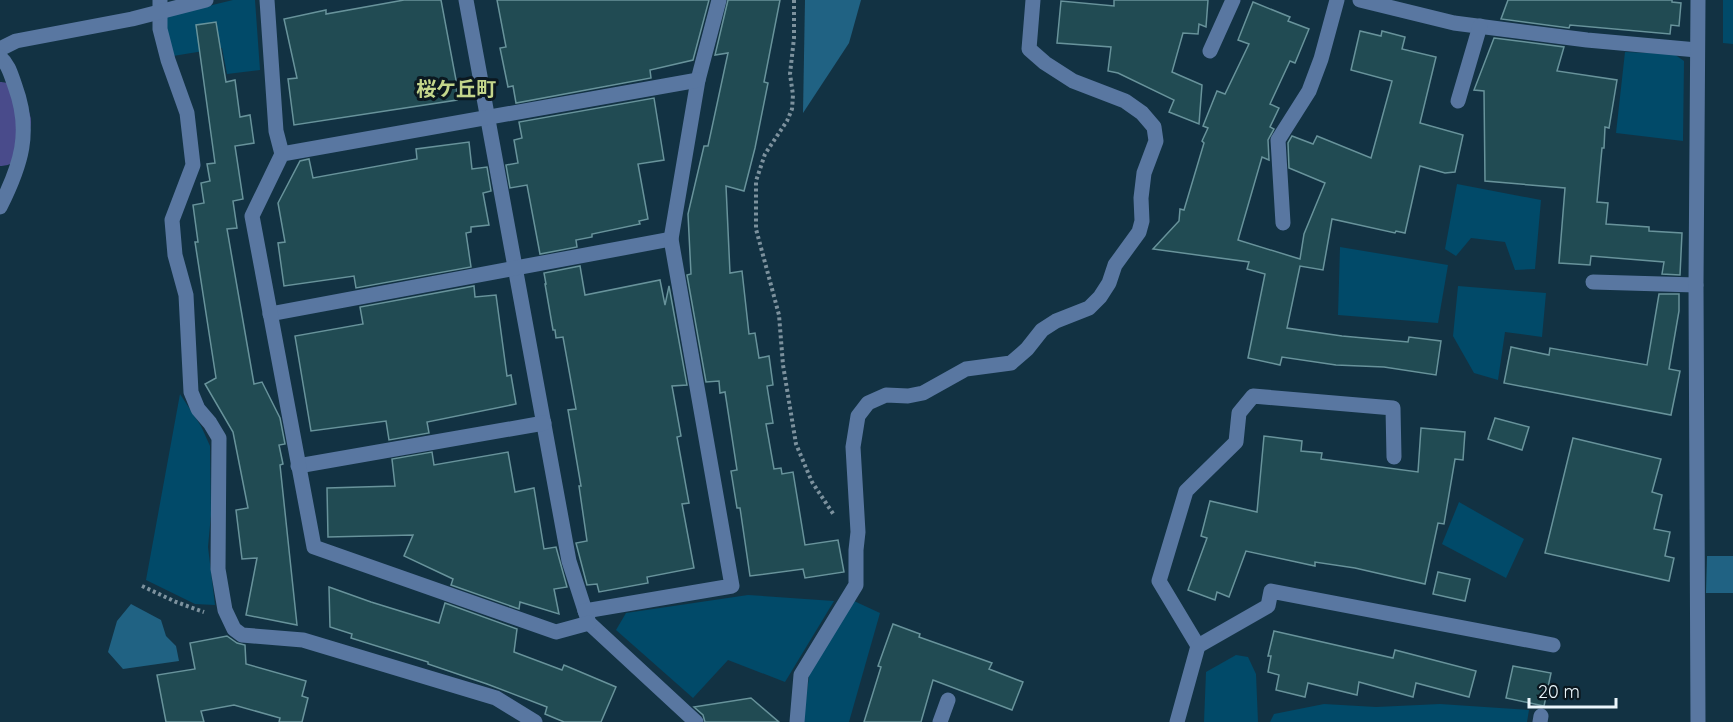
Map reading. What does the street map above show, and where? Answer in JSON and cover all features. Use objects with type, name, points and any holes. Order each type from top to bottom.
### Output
[{"type":"street","points":[[0,49],[16,41],[132,18],[160,5],[206,0]]},
{"type":"street","points":[[267,0],[276,131],[282,154],[252,216],[314,547],[556,632],[587,617],[732,586],[672,239],[698,80],[719,0]]},
{"type":"street","points":[[466,0],[569,561],[587,617],[696,722]]},
{"type":"street","points":[[797,722],[801,675],[856,585],[858,532],[853,447],[858,416],[868,403],[886,395],[908,396],[923,393],[966,369],[1011,363],[1027,349],[1042,330],[1056,321],[1089,308],[1100,297],[1115,265],[1139,232],[1142,221],[1141,198],[1144,173],[1156,141],[1154,126],[1142,113],[1125,101],[1073,81],[1045,63],[1029,49],[1033,0]]},
{"type":"street","points":[[1210,51],[1233,0]]},
{"type":"street","points":[[1282,223],[1278,140],[1309,91],[1321,59],[1336,0]]},
{"type":"street","points":[[1360,0],[1454,23],[1587,40],[1697,50]]},
{"type":"street","points":[[1698,0],[1696,285],[1698,722]]},
{"type":"street","points":[[160,5],[160,28],[168,60],[187,113],[194,165],[172,220],[175,255],[186,295],[191,392],[198,410],[210,423],[219,438],[218,569],[225,610],[234,629],[242,635],[303,640],[496,698],[535,722]]},
{"type":"street","points":[[1458,101],[1480,26]]},
{"type":"street","points":[[0,57],[6,63],[22,105],[24,127],[23,148],[13,180],[0,207]]},
{"type":"street","points":[[282,154],[698,80]]},
{"type":"street","points":[[270,314],[672,239]]},
{"type":"street","points":[[1593,282],[1696,285]]},
{"type":"street","points":[[1198,645],[1159,581],[1186,491],[1236,442],[1239,413],[1253,396],[1393,408],[1394,457]]},
{"type":"street","points":[[298,466],[544,423]]},
{"type":"street","points":[[1177,722],[1198,645],[1268,606],[1271,591],[1553,645]]},
{"type":"street","points":[[940,722],[948,700]]},
{"type":"path","points":[[794,0],[794,38],[790,74],[792,109],[787,122],[765,154],[756,181],[756,229],[779,315],[783,365],[796,444],[812,482],[856,550]]},
{"type":"path","points":[[142,586],[201,612],[225,610]]},
{"type":"shaded area","points":[[233,0],[255,0],[260,70],[227,74],[222,48],[173,56],[167,34],[167,16]]},
{"type":"shaded area","points":[[805,0],[861,0],[849,43],[803,113]]},
{"type":"shaded area","points":[[1723,0],[1733,0],[1733,44],[1723,43]]},
{"type":"shaded area","points":[[1625,52],[1674,54],[1684,61],[1683,141],[1616,133]]},
{"type":"shaded area","points":[[1457,184],[1541,200],[1535,269],[1515,270],[1505,242],[1471,238],[1456,256],[1445,249]]},
{"type":"shaded area","points":[[1340,247],[1448,265],[1438,323],[1338,315]]},
{"type":"shaded area","points":[[1458,286],[1546,293],[1542,337],[1505,332],[1498,380],[1474,373],[1453,336]]},
{"type":"shaded area","points":[[180,394],[201,426],[210,446],[211,514],[208,547],[215,605],[195,604],[146,580]]},
{"type":"shaded area","points":[[1459,502],[1524,539],[1506,578],[1442,544]]},
{"type":"shaded area","points":[[1707,556],[1733,556],[1733,593],[1706,593]]},
{"type":"shaded area","points":[[748,595],[834,601],[785,682],[728,660],[693,698],[616,630],[626,613]]},
{"type":"shaded area","points":[[854,601],[880,613],[849,722],[803,722],[810,669]]},
{"type":"shaded area","points":[[131,604],[161,620],[166,636],[176,646],[179,661],[123,669],[108,652],[117,621]]},
{"type":"shaded area","points":[[1236,655],[1248,657],[1256,674],[1258,722],[1204,722],[1206,672]]},
{"type":"shaded area","points":[[1324,704],[1376,707],[1440,704],[1529,710],[1527,722],[1270,722],[1274,714]]},
{"type":"building","points":[[404,0],[441,0],[456,80],[457,100],[294,125],[288,79],[297,78],[284,19],[326,10],[326,14]]},
{"type":"building","points":[[497,0],[709,0],[693,60],[650,70],[651,78],[516,103],[513,86],[508,87],[500,48],[506,47]]},
{"type":"building","points":[[728,0],[780,0],[764,82],[768,83],[744,191],[726,186],[730,273],[742,271],[749,334],[755,333],[759,358],[769,356],[773,385],[767,386],[773,423],[766,424],[774,469],[781,468],[782,474],[793,472],[805,545],[838,540],[844,572],[805,578],[803,569],[750,576],[740,508],[737,508],[731,471],[737,470],[725,392],[720,393],[719,381],[706,382],[687,275],[691,274],[688,214],[704,146],[708,146],[728,53],[715,55]]},
{"type":"building","points":[[1114,0],[1208,0],[1206,27],[1199,24],[1198,34],[1183,33],[1172,72],[1202,85],[1199,124],[1169,112],[1174,100],[1118,73],[1108,71],[1111,47],[1057,43],[1061,1],[1114,6]]},
{"type":"building","points":[[1508,0],[1672,0],[1672,2],[1681,3],[1679,26],[1671,25],[1670,34],[1570,25],[1569,28],[1501,19]]},
{"type":"building","points":[[1253,2],[1290,17],[1288,21],[1309,29],[1295,63],[1290,61],[1270,104],[1279,108],[1270,127],[1274,129],[1268,140],[1269,160],[1262,157],[1238,240],[1300,259],[1304,234],[1325,183],[1289,168],[1288,143],[1292,136],[1313,144],[1317,136],[1371,158],[1392,81],[1351,70],[1360,31],[1381,36],[1382,31],[1405,37],[1402,49],[1436,57],[1420,123],[1463,135],[1455,172],[1445,173],[1420,166],[1405,233],[1396,231],[1395,233],[1332,219],[1323,270],[1300,266],[1287,328],[1408,342],[1409,337],[1441,341],[1436,375],[1384,367],[1336,365],[1282,357],[1280,365],[1248,358],[1265,274],[1247,269],[1249,262],[1153,249],[1179,221],[1180,209],[1184,210],[1204,143],[1202,141],[1208,128],[1203,126],[1217,91],[1225,94],[1249,44],[1238,40]]},
{"type":"building","points":[[216,22],[226,82],[235,80],[240,117],[250,115],[254,143],[235,146],[243,199],[233,201],[237,228],[227,229],[254,384],[262,382],[280,418],[285,444],[279,445],[283,464],[280,465],[297,625],[246,615],[257,558],[242,559],[236,510],[248,508],[233,432],[205,384],[216,378],[195,242],[198,242],[193,205],[204,203],[201,183],[210,181],[207,164],[215,163],[196,25]]},
{"type":"building","points":[[1494,38],[1564,47],[1557,71],[1617,80],[1609,128],[1605,127],[1597,202],[1608,203],[1606,224],[1649,227],[1649,231],[1682,233],[1680,275],[1662,274],[1664,262],[1591,256],[1590,265],[1559,263],[1565,188],[1485,181],[1484,91],[1474,90]]},
{"type":"building","points":[[654,98],[664,160],[638,164],[648,219],[639,221],[640,224],[592,234],[592,237],[576,240],[577,247],[540,254],[527,185],[510,188],[506,165],[518,163],[514,140],[522,138],[519,122]]},
{"type":"building","points":[[469,142],[472,169],[487,167],[491,191],[483,193],[489,225],[471,227],[471,232],[466,233],[471,267],[356,288],[354,276],[284,286],[278,243],[285,242],[278,203],[300,161],[309,159],[313,178],[417,159],[416,149]]},
{"type":"building","points":[[580,266],[585,295],[660,280],[665,305],[669,286],[687,385],[672,386],[681,436],[677,437],[689,503],[682,504],[694,568],[647,577],[648,583],[599,592],[597,584],[587,585],[576,543],[587,541],[579,486],[581,486],[568,410],[576,409],[563,337],[556,338],[555,330],[553,330],[544,273]]},
{"type":"building","points":[[474,286],[475,297],[496,295],[507,376],[511,375],[516,404],[427,422],[429,433],[389,440],[386,421],[311,431],[295,336],[363,324],[360,307]]},
{"type":"building","points":[[1659,294],[1679,294],[1679,311],[1669,369],[1680,371],[1671,415],[1504,383],[1511,347],[1549,355],[1550,348],[1647,365]]},
{"type":"building","points":[[1495,418],[1529,427],[1522,450],[1488,439]]},
{"type":"building","points":[[1421,428],[1465,432],[1463,460],[1455,459],[1444,524],[1438,523],[1425,584],[1355,568],[1315,562],[1315,566],[1246,551],[1229,597],[1217,592],[1215,600],[1188,590],[1207,538],[1201,536],[1210,501],[1257,512],[1264,436],[1302,441],[1301,451],[1322,453],[1321,459],[1418,472]]},
{"type":"building","points":[[1573,438],[1661,459],[1652,492],[1662,495],[1654,529],[1670,532],[1665,556],[1674,558],[1669,581],[1545,553]]},
{"type":"building","points":[[432,452],[434,465],[508,452],[515,492],[534,488],[544,549],[556,547],[567,587],[554,589],[559,614],[520,602],[519,609],[451,585],[453,579],[404,556],[413,535],[328,537],[327,488],[395,486],[392,459]]},
{"type":"building","points":[[1438,572],[1470,579],[1465,601],[1433,594]]},
{"type":"building","points":[[329,587],[439,623],[445,603],[517,629],[514,652],[562,670],[564,665],[616,687],[601,722],[564,722],[545,714],[547,707],[428,664],[428,662],[351,638],[352,634],[330,627]]},
{"type":"building","points":[[893,624],[920,634],[919,637],[992,663],[989,669],[1023,682],[1012,710],[933,680],[921,722],[864,722],[881,667],[878,666]]},
{"type":"building","points":[[1274,631],[1393,658],[1395,650],[1476,671],[1469,697],[1416,683],[1413,697],[1359,682],[1357,695],[1308,683],[1305,697],[1276,690],[1279,675],[1268,672],[1271,656],[1268,656]]},
{"type":"building","points":[[227,636],[245,645],[246,664],[306,681],[302,696],[308,698],[302,722],[279,722],[280,718],[234,705],[201,711],[204,722],[166,722],[157,675],[195,669],[190,643]]},
{"type":"building","points":[[1513,666],[1551,673],[1544,706],[1506,698]]},
{"type":"building","points":[[751,698],[779,722],[705,722],[703,715],[694,707]]},
{"type":"waterway","points":[[0,108],[5,122],[0,140]]},
{"type":"district","name":"桜ケ丘町","points":[[456,89]]}]
